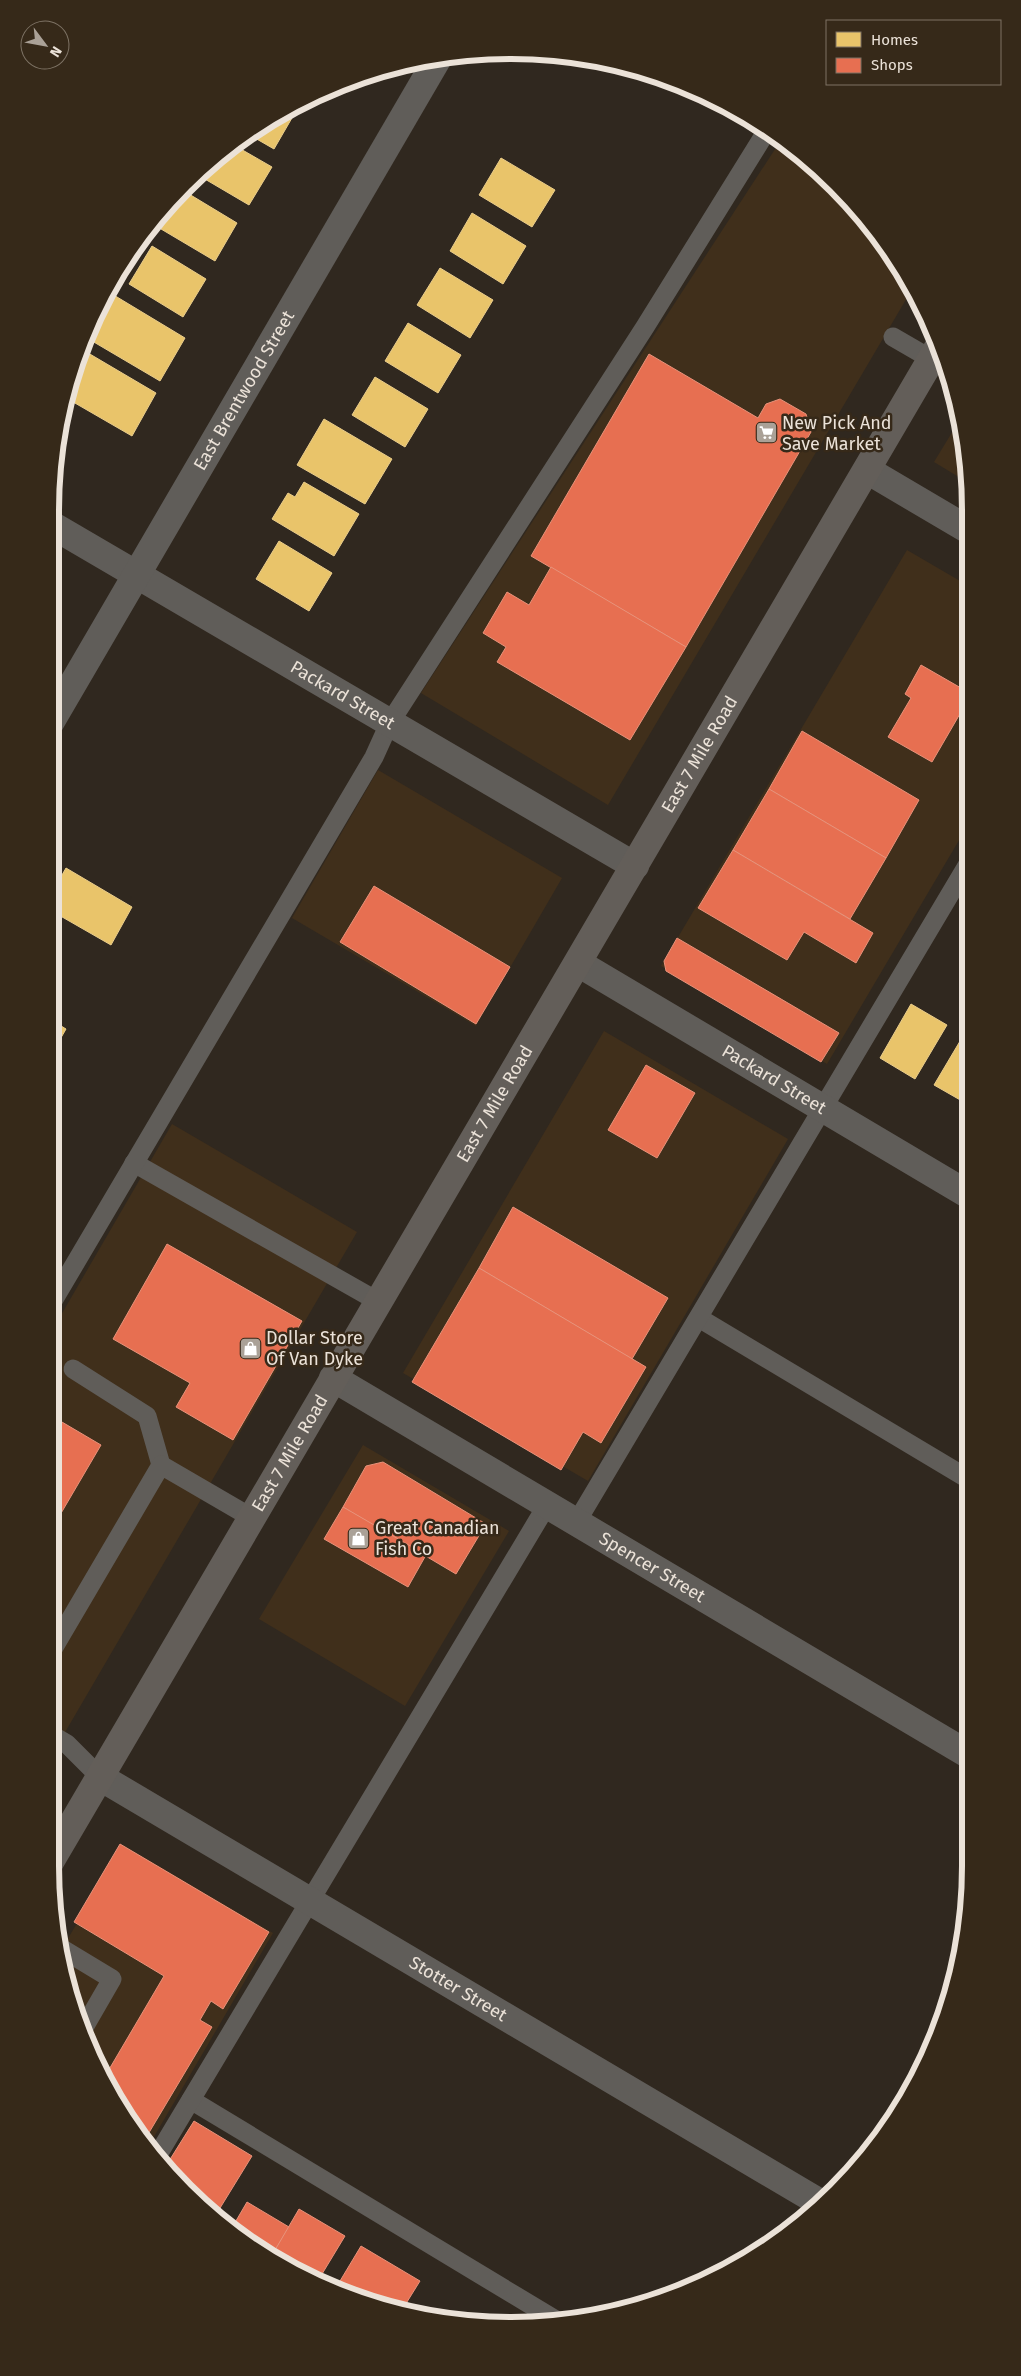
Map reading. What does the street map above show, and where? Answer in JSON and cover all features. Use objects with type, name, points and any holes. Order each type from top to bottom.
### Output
[{"type":"street","name":"East Brentwood Street","points":[[59,707],[434,65]]},
{"type":"street","name":"East 7 Mile Road","points":[[59,1847],[934,355]]},
{"type":"street","points":[[867,470],[962,526]]},
{"type":"street","name":"Packard Street","points":[[59,529],[389,724],[635,866]]},
{"type":"street","name":"Packard Street","points":[[578,963],[962,1191]]},
{"type":"street","name":"Spencer Street","points":[[333,1378],[962,1751]]},
{"type":"street","name":"Stotter Street","points":[[100,1777],[814,2199]]},
{"type":"lane","points":[[59,1291],[374,757],[389,724],[645,327],[763,137]]},
{"type":"lane","points":[[893,337],[933,352]]},
{"type":"lane","points":[[576,1523],[962,877]]},
{"type":"lane","points":[[134,1163],[378,1302]]},
{"type":"lane","points":[[699,1318],[962,1475]]},
{"type":"lane","points":[[73,1370],[147,1416],[161,1465],[252,1518]]},
{"type":"lane","points":[[59,1639],[161,1465]]},
{"type":"lane","points":[[160,2151],[547,1505]]},
{"type":"lane","points":[[59,1739],[67,1744],[100,1777]]},
{"type":"lane","points":[[67,1952],[112,1979],[87,2022]]},
{"type":"lane","points":[[191,2100],[548,2315]]},
{"type":"shaded area","points":[[777,146],[830,191],[850,213],[869,235],[908,296],[608,805],[421,693]]},
{"type":"shaded area","points":[[955,428],[961,478],[934,462]]},
{"type":"shaded area","points":[[907,550],[962,582],[962,835],[827,1064],[661,966]]},
{"type":"shaded area","points":[[378,770],[562,878],[476,1026],[292,918]]},
{"type":"shaded area","points":[[604,1031],[788,1139],[588,1481],[403,1373]]},
{"type":"shaded area","points":[[172,1124],[357,1232],[59,1743],[59,1319]]},
{"type":"shaded area","points":[[363,1445],[509,1531],[405,1706],[259,1619]]},
{"type":"shaded area","points":[[123,1845],[273,1933],[152,2141],[119,2091],[93,2038],[74,1982],[66,1943]]},
{"type":"building: Homes","points":[[294,114],[274,149],[255,138]]},
{"type":"building: Homes","points":[[240,149],[272,167],[249,205],[204,179]]},
{"type":"building: Homes","points":[[501,158],[555,190],[532,227],[479,195]]},
{"type":"building: Homes","points":[[189,194],[237,223],[215,261],[161,229],[170,214]]},
{"type":"building: Homes","points":[[472,213],[526,246],[503,284],[450,251]]},
{"type":"building: Homes","points":[[152,246],[206,279],[183,317],[129,284]]},
{"type":"building: Homes","points":[[440,268],[493,300],[470,338],[417,305]]},
{"type":"building: Homes","points":[[114,295],[185,338],[160,381],[92,341]]},
{"type":"building: Homes","points":[[408,323],[461,355],[438,393],[385,361]]},
{"type":"building: Homes","points":[[88,353],[156,393],[132,436],[72,401]]},
{"type":"building: Homes","points":[[375,377],[428,409],[405,447],[352,415]]},
{"type":"building: Homes","points":[[324,419],[392,459],[365,504],[297,465]]},
{"type":"building: Homes","points":[[304,482],[359,514],[334,556],[272,519],[288,493],[295,497]]},
{"type":"building: Homes","points":[[279,541],[332,573],[309,611],[256,579]]},
{"type":"building: Homes","points":[[66,868],[132,907],[111,945],[59,915],[59,880]]},
{"type":"building: Homes","points":[[911,1004],[947,1025],[915,1079],[880,1058]]},
{"type":"building: Homes","points":[[59,1025],[66,1029],[59,1041]]},
{"type":"building: Homes","points":[[962,1038],[962,1101],[934,1085]]},
{"type":"building: Shops","points":[[649,354],[758,418],[766,404],[780,399],[806,414],[811,432],[686,647],[531,556]]},
{"type":"building: Shops","points":[[551,567],[686,647],[630,740],[497,662],[506,647],[483,633],[507,592],[529,605]]},
{"type":"building: Shops","points":[[921,665],[962,689],[962,710],[932,762],[888,737],[911,698],[905,694]]},
{"type":"building: Shops","points":[[802,731],[919,800],[886,858],[769,789]]},
{"type":"building: Shops","points":[[769,789],[886,858],[850,919],[733,850]]},
{"type":"building: Shops","points":[[733,850],[873,933],[856,963],[804,932],[787,960],[698,908]]},
{"type":"building: Shops","points":[[374,886],[510,967],[476,1024],[340,942]]},
{"type":"building: Shops","points":[[677,938],[839,1033],[821,1062],[666,971],[664,961]]},
{"type":"building: Shops","points":[[646,1065],[695,1093],[657,1158],[608,1130]]},
{"type":"building: Shops","points":[[513,1207],[668,1298],[632,1359],[479,1268]]},
{"type":"building: Shops","points":[[167,1244],[302,1321],[233,1440],[176,1407],[190,1383],[113,1339]]},
{"type":"building: Shops","points":[[479,1268],[646,1367],[601,1443],[583,1432],[561,1470],[412,1382]]},
{"type":"building: Shops","points":[[59,1420],[101,1445],[59,1517]]},
{"type":"building: Shops","points":[[383,1462],[486,1524],[456,1574],[343,1507],[366,1466]]},
{"type":"building: Shops","points":[[343,1507],[426,1555],[408,1587],[324,1539]]},
{"type":"building: Shops","points":[[120,1844],[269,1932],[223,2009],[211,2001],[200,2020],[212,2027],[148,2135],[108,2071],[164,1976],[74,1922]]},
{"type":"building: Shops","points":[[194,2121],[252,2156],[219,2210],[191,2185],[169,2161]]},
{"type":"building: Shops","points":[[247,2202],[289,2227],[275,2251],[234,2224]]},
{"type":"building: Shops","points":[[299,2209],[345,2236],[321,2275],[275,2250]]},
{"type":"building: Shops","points":[[361,2246],[420,2281],[405,2305],[339,2283]]},
{"type":"place","name":"New Pick And Save Market","points":[[766,433]]},
{"type":"place","name":"Dollar Store Of Van Dyke","points":[[250,1348]]},
{"type":"place","name":"Great Canadian Fish Co","points":[[359,1538]]}]
